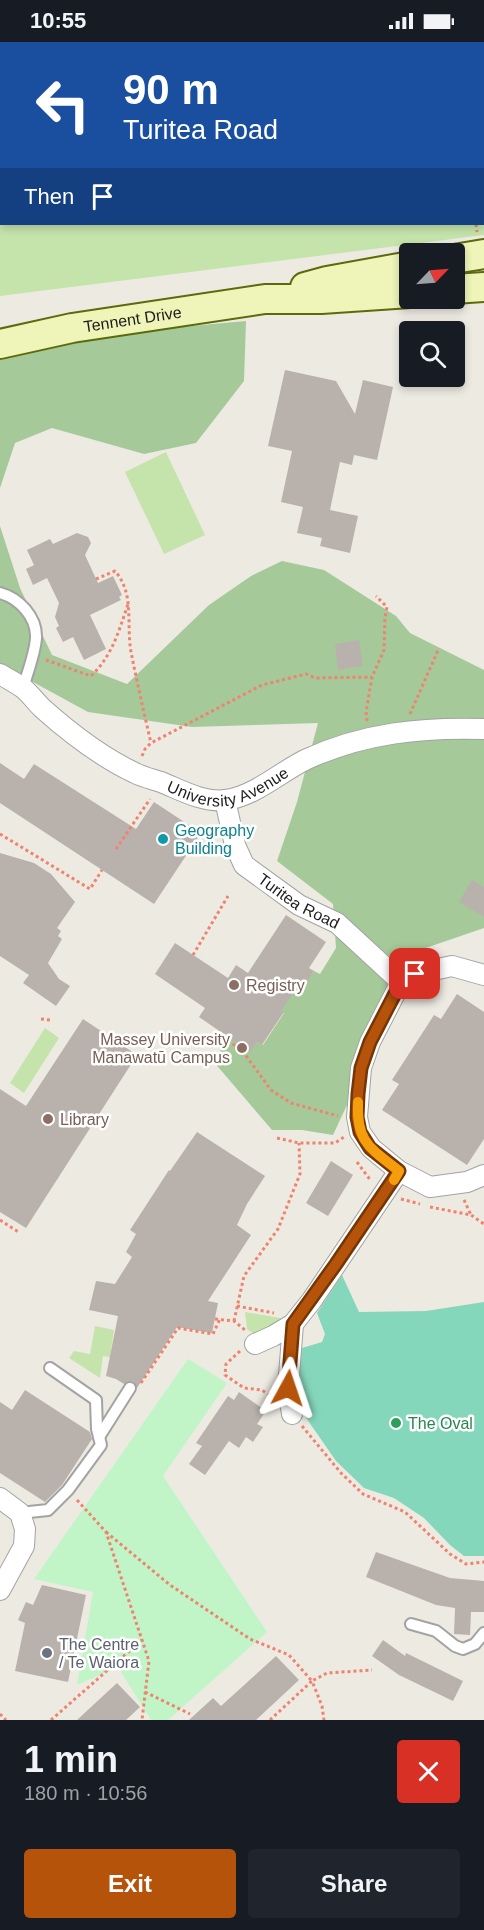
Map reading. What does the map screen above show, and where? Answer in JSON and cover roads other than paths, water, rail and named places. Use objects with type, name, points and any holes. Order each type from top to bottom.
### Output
[{"type":"main road","points":[[465,257],[484,254]]},
{"type":"main road","name":"Tennent Drive","points":[[0,344],[72,328],[265,299],[327,281],[399,268]]},
{"type":"main road","points":[[465,288],[484,287]]},
{"type":"main road","name":"Tennent Drive","points":[[265,299],[321,299],[399,294]]},
{"type":"street","name":"University Avenue","points":[[0,674],[23,689],[42,708],[86,744],[135,773],[189,795],[225,800],[257,788],[304,760],[371,737],[428,729],[484,729]]},
{"type":"street","name":"Turitea Road","points":[[225,800],[235,845],[244,865],[299,905],[337,923],[401,982]]},
{"type":"street","points":[[484,975],[452,966],[415,974],[401,982],[370,1042],[361,1068],[358,1124],[370,1148],[399,1171],[430,1187],[467,1182],[484,1175]]},
{"type":"street","points":[[255,1344],[273,1336],[295,1321],[399,1171]]},
{"type":"street","points":[[292,1414],[288,1388],[295,1321]]},
{"type":"street","points":[[0,1498],[20,1513],[26,1529],[24,1546],[0,1590]]},
{"type":"lane","points":[[0,592],[16,599],[31,617],[36,636],[23,689]]},
{"type":"lane","points":[[20,1513],[48,1510],[68,1490],[101,1445],[96,1400],[50,1368]]},
{"type":"lane","points":[[99,1437],[134,1388]]},
{"type":"lane","points":[[411,1624],[436,1631],[455,1646],[464,1649],[475,1644],[484,1633]]},
{"type":"place","name":"Geography Building","points":[[163,839]]},
{"type":"place","name":"Registry","points":[[234,985]]},
{"type":"place","name":"Massey University Manawatū Campus","points":[[242,1048]]},
{"type":"place","name":"Library","points":[[48,1119]]},
{"type":"place","name":"The Oval","points":[[396,1423]]},
{"type":"place","name":"The Centre / Te Waiora","points":[[47,1653]]}]
